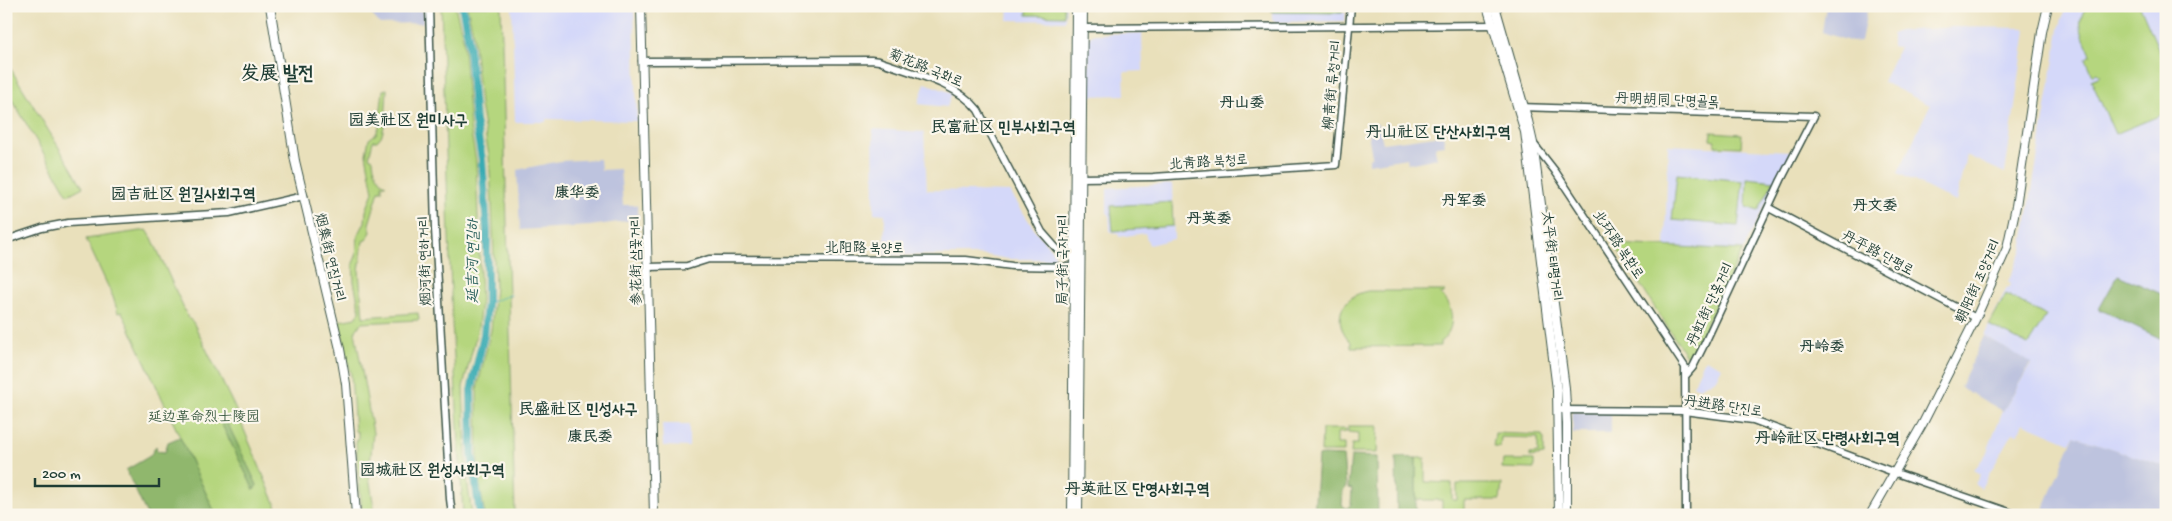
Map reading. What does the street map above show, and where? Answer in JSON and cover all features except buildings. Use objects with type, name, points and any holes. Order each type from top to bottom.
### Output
[{"type":"main road","name":"烟集街 연집거리","points":[[270,6],[295,161],[340,349],[346,384],[356,515]]},
{"type":"main road","name":"参花街 삼꽃거리","points":[[641,6],[658,515]]},
{"type":"main road","name":"参花街 삼꽃거리","points":[[644,61],[645,6]]},
{"type":"main road","name":"局子街 국자거리","points":[[1076,6],[1079,28],[1081,178],[1076,263],[1078,515]]},
{"type":"main road","name":"局子街 국자거리","points":[[1072,515],[1079,28],[1084,6]]},
{"type":"main road","name":"太平街 태평거리","points":[[1487,6],[1497,25]]},
{"type":"main road","name":"太平街 태평거리","points":[[1495,6],[1497,25],[1533,143],[1562,410],[1567,515]]},
{"type":"main road","name":"朝阳街 조양거리","points":[[1870,515],[1924,422],[1976,318],[2010,238],[2042,32],[2048,6]]},
{"type":"main road","name":"太平街 태평거리","points":[[1521,107],[1562,410],[1559,515]]},
{"type":"main road","name":"参花街 삼꽃거리","points":[[650,267],[654,515]]},
{"type":"street","name":"烟河街 연하거리","points":[[428,6],[440,346],[452,515]]},
{"type":"street","name":"柳青街 류청거리","points":[[1336,165],[1351,6]]},
{"type":"street","points":[[1079,28],[1497,25]]},
{"type":"street","name":"菊花路 국화로","points":[[644,61],[871,60],[954,89],[972,102],[978,110],[1042,232],[1057,249],[1076,263]]},
{"type":"street","name":"丹明胡同 단명골목","points":[[1521,107],[1814,116]]},
{"type":"street","name":"丹虹街 단홍거리","points":[[1686,515],[1684,411],[1687,374],[1704,346],[1768,208],[1814,116]]},
{"type":"street","name":"北环路 북환로","points":[[1525,132],[1555,171],[1671,344],[1685,367],[1687,374]]},
{"type":"street","name":"北青路 북청로","points":[[1081,178],[1152,177],[1336,165]]},
{"type":"street","points":[[6,240],[42,228],[68,223],[229,213],[304,196]]},
{"type":"street","name":"丹平路 단평로","points":[[1768,208],[1976,318]]},
{"type":"street","name":"北阳路 북양로","points":[[650,267],[687,266],[709,259],[966,260],[1012,266],[1076,263]]},
{"type":"street","name":"丹进路 단진로","points":[[1562,410],[1684,411],[1738,417],[1767,424],[1896,473],[2018,515]]},
{"type":"shaded area","points":[[364,6],[423,6],[423,23],[380,24]]},
{"type":"shaded area","points":[[512,6],[634,6],[637,121],[546,119],[546,122],[515,122]]},
{"type":"shaded area","points":[[1009,6],[1066,6],[1065,21],[1008,20]]},
{"type":"shaded area","points":[[1826,6],[1868,6],[1861,41],[1852,42],[1822,32]]},
{"type":"shaded area","points":[[2066,6],[2166,6],[2166,467],[2074,436],[2070,443],[2023,423],[2018,434],[2013,433],[1981,488],[1975,484],[1980,475],[1974,470],[1986,454],[2003,411],[2031,364],[1984,336],[2007,287],[2009,288],[2011,284],[2008,282],[2022,250],[2059,29]]},
{"type":"shaded area","points":[[1272,12],[1346,13],[1344,21],[1275,22],[1272,20]]},
{"type":"shaded area","points":[[1954,27],[2024,28],[2026,30],[2005,173],[1966,155],[1956,202],[1898,173],[1930,105],[1883,82],[1899,47],[1892,46],[1892,34],[1899,31]]},
{"type":"shaded area","points":[[1142,33],[1143,71],[1124,72],[1125,95],[1088,96],[1089,37],[1095,34]]},
{"type":"shaded area","points":[[925,83],[952,93],[947,107],[918,104]]},
{"type":"shaded area","points":[[1366,122],[1378,124],[1383,143],[1443,135],[1445,145],[1436,146],[1437,158],[1408,164],[1407,158],[1369,164],[1369,158],[1372,156]]},
{"type":"shaded area","points":[[873,129],[924,132],[927,190],[1010,192],[1034,229],[1055,254],[1055,259],[1008,259],[986,255],[884,255],[885,214],[874,213]]},
{"type":"shaded area","points":[[1668,145],[1790,151],[1791,153],[1743,250],[1665,246]]},
{"type":"shaded area","points":[[600,159],[601,170],[620,169],[623,205],[637,205],[639,219],[590,226],[520,230],[517,170],[560,161]]},
{"type":"shaded area","points":[[1172,184],[1174,239],[1149,245],[1145,233],[1119,237],[1118,233],[1110,232],[1109,214],[1107,213],[1107,188]]},
{"type":"shaded area","points":[[1984,336],[2031,363],[2003,411],[1960,387]]},
{"type":"shaded area","points":[[1705,359],[1722,367],[1716,379],[1699,388],[1693,385]]},
{"type":"shaded area","points":[[1572,412],[1611,412],[1611,433],[1573,433]]},
{"type":"shaded area","points":[[662,424],[689,424],[689,447],[663,446]]},
{"type":"shaded area","points":[[2074,436],[2166,467],[2166,515],[2055,515],[2043,510]]},
{"type":"green space","points":[[441,6],[455,6],[463,37],[470,127],[476,160],[481,300],[478,328],[463,387],[467,479],[472,515],[463,515],[452,322]]},
{"type":"green space","points":[[467,6],[501,6],[515,515],[485,515],[478,477],[477,389],[491,330],[495,287],[489,156],[480,105],[473,33]]},
{"type":"green space","points":[[1015,6],[1064,6],[1064,16],[1027,15],[1027,7]]},
{"type":"green space","points":[[1272,6],[1343,6],[1342,13],[1272,12]]},
{"type":"green space","points":[[2087,6],[2140,6],[2165,64],[2166,113],[2115,134],[2091,80],[2100,76],[2097,73],[2093,75],[2086,59],[2091,55],[2083,37],[2081,18]]},
{"type":"green space","points":[[9,66],[83,187],[68,195],[6,89],[6,68]]},
{"type":"green space","points":[[387,89],[385,122],[382,135],[377,141],[373,141],[369,157],[373,159],[377,174],[386,185],[382,185],[382,191],[379,191],[369,224],[371,232],[366,240],[363,241],[359,271],[363,317],[418,313],[419,320],[361,323],[355,332],[373,433],[369,476],[375,515],[362,515],[356,442],[358,432],[355,431],[351,375],[339,321],[356,318],[360,311],[354,282],[353,263],[356,256],[358,236],[365,222],[366,211],[373,192],[366,154],[369,139],[376,134],[379,127],[383,90]]},
{"type":"green space","points":[[1711,132],[1742,134],[1741,147],[1715,146],[1715,141],[1710,140]]},
{"type":"green space","points":[[1677,174],[1743,181],[1738,226],[1672,220]]},
{"type":"green space","points":[[1747,178],[1774,181],[1758,211],[1746,207]]},
{"type":"green space","points":[[1172,202],[1173,226],[1113,231],[1111,206]]},
{"type":"green space","name":"延边革命烈士陵园","points":[[147,230],[188,318],[193,322],[234,406],[280,515],[216,515],[122,312],[118,313],[113,297],[86,239]]},
{"type":"green space","points":[[1614,244],[1743,250],[1691,356],[1686,356]]},
{"type":"green space","points":[[2118,275],[2166,296],[2166,341],[2099,309]]},
{"type":"green space","points":[[1368,291],[1444,291],[1444,294],[1440,295],[1449,306],[1452,318],[1449,331],[1440,342],[1440,346],[1351,347],[1351,342],[1341,326],[1340,318],[1342,311],[1345,304],[1351,298]]},
{"type":"green space","points":[[2006,294],[2046,316],[2028,345],[1989,325]]},
{"type":"green space","points":[[225,418],[257,485],[254,490],[219,419]]},
{"type":"green space","points":[[1348,426],[1378,426],[1377,453],[1351,453],[1352,444],[1358,444],[1358,433],[1348,432]]},
{"type":"green space","points":[[1322,429],[1346,429],[1346,432],[1337,433],[1337,444],[1344,444],[1344,452],[1321,452]]},
{"type":"green space","points":[[1495,433],[1542,435],[1544,439],[1544,455],[1530,457],[1530,454],[1538,453],[1538,438],[1501,437],[1500,447],[1493,447]]},
{"type":"green space","points":[[180,437],[216,515],[147,515],[126,470],[150,456],[156,446],[157,451],[165,452],[168,442]]},
{"type":"green space","points":[[1318,456],[1343,456],[1346,486],[1343,491],[1342,505],[1347,509],[1351,504],[1352,489],[1348,488],[1351,456],[1377,457],[1378,515],[1314,515]]},
{"type":"green space","points":[[1396,457],[1416,458],[1416,515],[1397,515]]},
{"type":"green space","points":[[1416,458],[1425,458],[1425,482],[1452,483],[1452,500],[1457,500],[1457,484],[1502,484],[1500,500],[1464,500],[1464,515],[1442,515],[1442,500],[1416,500]]},
{"type":"green space","points":[[1503,460],[1534,460],[1534,469],[1502,468]]},
{"type":"waterway","name":"延吉河 연길하","points":[[462,6],[468,36],[475,121],[482,159],[487,230],[487,303],[484,335],[471,391],[472,455],[480,515]]},
{"type":"waterway","points":[[487,303],[511,295]]},
{"type":"district","name":"发展 발전","points":[[277,72]]},
{"type":"district","name":"丹山委","points":[[1242,102]]},
{"type":"district","name":"园美社区 원미사구","points":[[408,119]]},
{"type":"district","name":"民富社区 민부사회구역","points":[[1003,126]]},
{"type":"district","name":"丹山社区 단산사회구역","points":[[1438,131]]},
{"type":"district","name":"康华委","points":[[577,192]]},
{"type":"district","name":"园吉社区 원길사회구역","points":[[183,193]]},
{"type":"district","name":"丹军委","points":[[1464,200]]},
{"type":"district","name":"丹文委","points":[[1875,205]]},
{"type":"district","name":"丹英委","points":[[1209,218]]},
{"type":"district","name":"丹岭委","points":[[1822,346]]},
{"type":"district","name":"民盛社区 민성사구","points":[[578,408]]},
{"type":"district","name":"康民委","points":[[590,436]]},
{"type":"district","name":"丹岭社区 단령사회구역","points":[[1827,437]]},
{"type":"district","name":"园城社区 원성사회구역","points":[[432,469]]},
{"type":"district","name":"丹英社区 단영사회구역","points":[[1137,488]]}]
